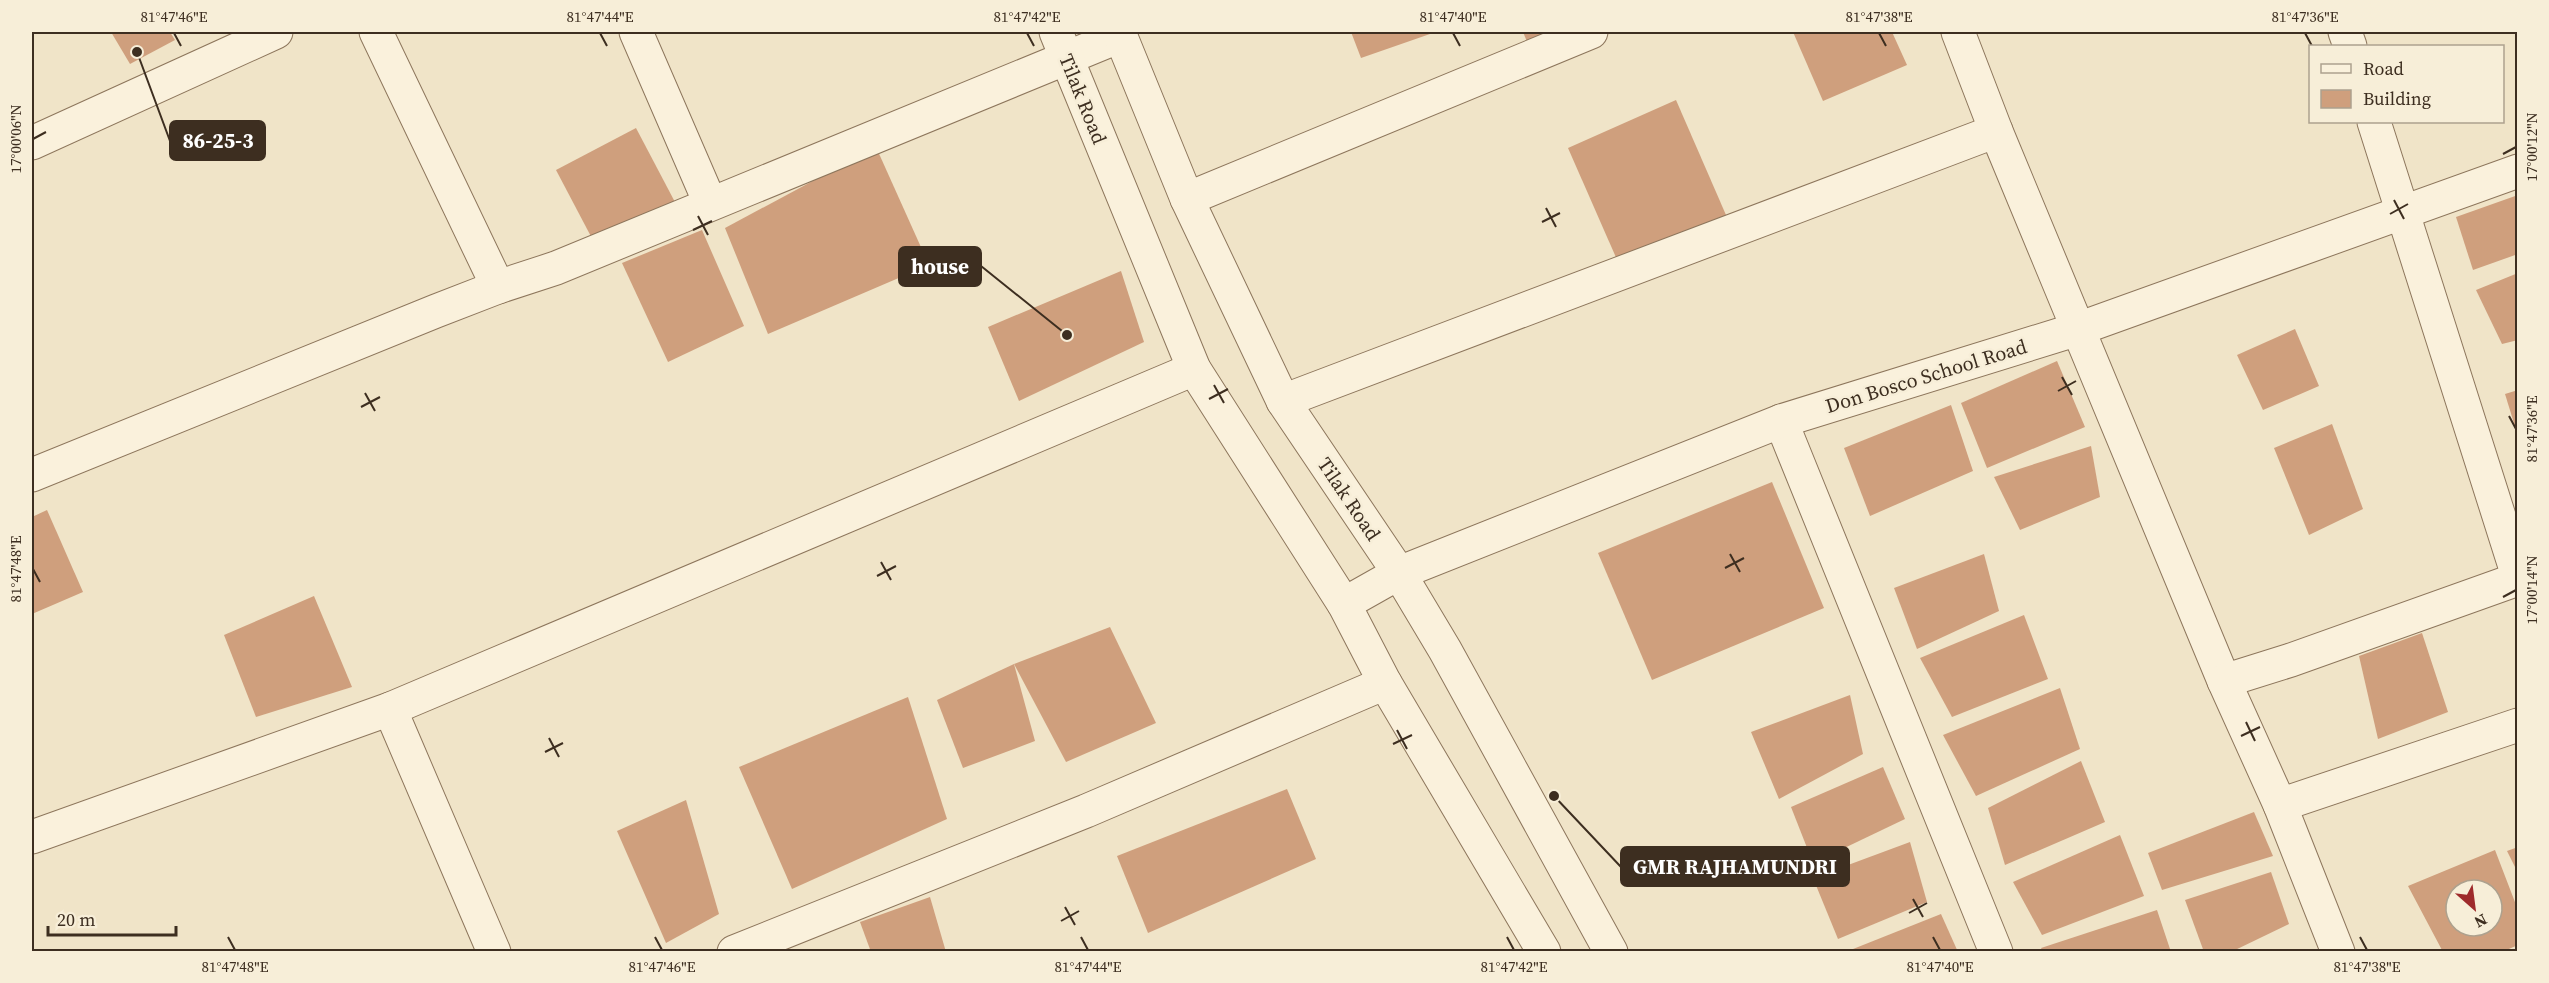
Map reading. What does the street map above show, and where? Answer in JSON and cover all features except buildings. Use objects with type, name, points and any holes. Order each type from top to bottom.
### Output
[{"type":"street","points":[[32,143],[276,32]]},
{"type":"street","points":[[376,32],[498,287]]},
{"type":"street","points":[[636,32],[710,203]]},
{"type":"street","points":[[1187,199],[1591,32]]},
{"type":"street","points":[[1958,32],[1996,131],[2224,681],[2280,805],[2338,951]]},
{"type":"street","points":[[32,475],[498,287],[556,268],[710,203],[1061,45],[1120,34]]},
{"type":"street","name":"Tilak Road","points":[[1120,34],[1187,199],[1283,400],[1399,573],[1445,650],[1611,951]]},
{"type":"street","name":"Tilak Road","points":[[1061,45],[1194,369],[1344,604],[1385,683],[1544,951]]},
{"type":"street","points":[[2224,681],[2291,660],[2517,578],[2374,123]]},
{"type":"street","points":[[1283,400],[1996,131]]},
{"type":"street","name":"Don Bosco School Road","points":[[1344,604],[1399,573],[1781,422],[2078,329],[2403,214],[2517,171]]},
{"type":"street","points":[[32,837],[390,709],[1194,369]]},
{"type":"street","points":[[1781,422],[1996,951]]},
{"type":"street","points":[[734,951],[1086,811],[1385,683]]},
{"type":"street","points":[[390,709],[494,951]]},
{"type":"street","points":[[2280,805],[2517,725]]},
{"type":"place","name":"86-25-3","points":[[137,52]]},
{"type":"place","name":"house","points":[[1067,335]]},
{"type":"place","name":"GMR RAJHAMUNDRI","points":[[1554,796]]}]
